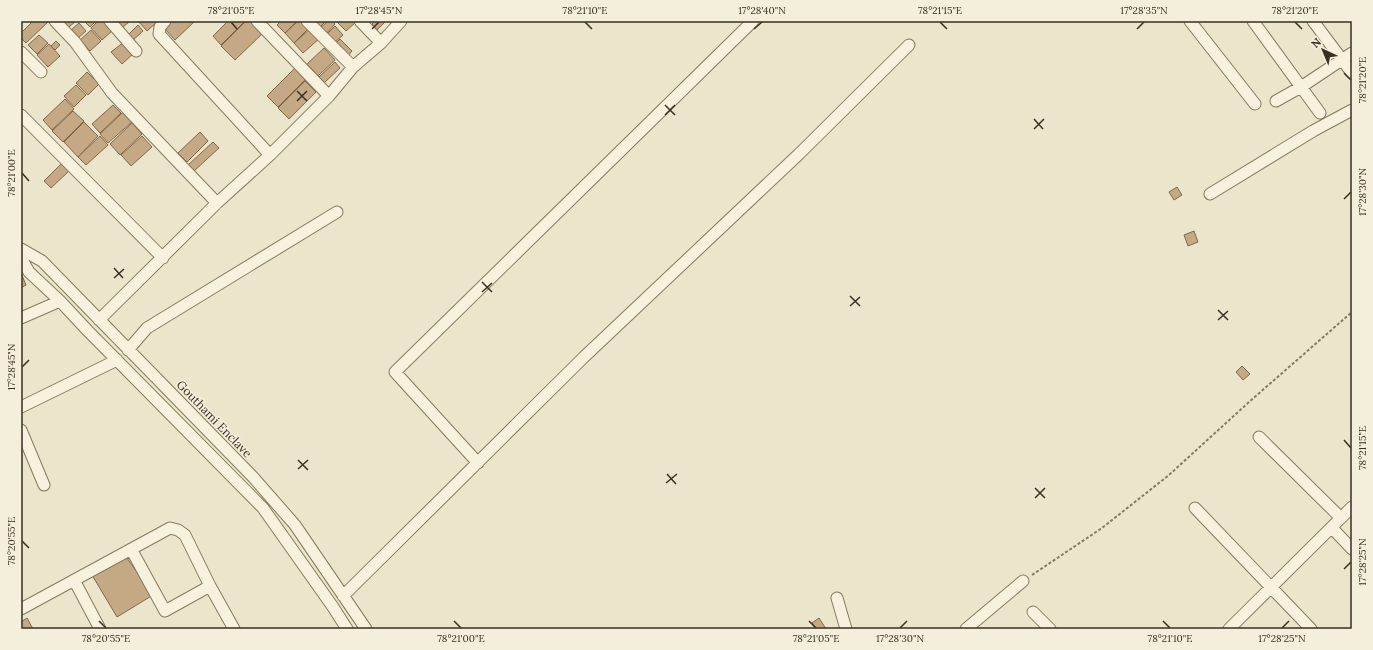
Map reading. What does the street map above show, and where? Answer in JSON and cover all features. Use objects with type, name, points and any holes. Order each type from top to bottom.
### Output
[{"type":"street","points":[[55,21],[75,42],[112,93],[218,203]]},
{"type":"street","points":[[110,21],[136,51]]},
{"type":"street","points":[[164,21],[160,27],[159,34],[270,155]]},
{"type":"street","points":[[257,21],[329,96]]},
{"type":"street","points":[[307,21],[353,67]]},
{"type":"street","points":[[360,21],[380,43]]},
{"type":"street","points":[[99,320],[218,203],[270,155],[329,96],[353,67],[380,43],[401,21]]},
{"type":"street","points":[[478,463],[395,372],[753,21]]},
{"type":"street","points":[[1190,21],[1255,104]]},
{"type":"street","points":[[1253,21],[1320,113]]},
{"type":"street","points":[[1313,21],[1352,73]]},
{"type":"street","points":[[343,596],[584,357],[799,154],[909,45]]},
{"type":"street","points":[[21,52],[41,72]]},
{"type":"street","points":[[1276,101],[1301,87],[1352,53]]},
{"type":"street","points":[[1210,194],[1313,131],[1352,110]]},
{"type":"street","points":[[21,115],[163,258]]},
{"type":"street","points":[[128,350],[147,328],[337,212]]},
{"type":"street","name":"Gouthami Enclave","points":[[21,249],[42,261],[253,477],[296,525],[366,629]]},
{"type":"street","points":[[21,258],[29,272],[60,301],[263,508],[347,629]]},
{"type":"street","points":[[21,318],[60,301]]},
{"type":"street","points":[[21,407],[117,360]]},
{"type":"street","points":[[21,430],[44,485]]},
{"type":"street","points":[[1259,436],[1341,518]]},
{"type":"street","points":[[1229,629],[1352,507]]},
{"type":"street","points":[[1195,508],[1311,629]]},
{"type":"street","points":[[21,609],[170,528],[185,534],[210,586],[234,629]]},
{"type":"street","points":[[1332,528],[1352,549]]},
{"type":"street","points":[[131,549],[165,611],[210,586]]},
{"type":"street","points":[[74,580],[100,629]]},
{"type":"street","points":[[966,629],[1023,581]]},
{"type":"street","points":[[837,598],[846,629]]},
{"type":"street","points":[[1033,612],[1050,629]]},
{"type":"path","points":[[1023,581],[1102,528],[1169,475],[1249,402],[1352,312]]},
{"type":"building","points":[[33,21],[49,21],[26,43],[21,38],[21,33]]},
{"type":"building","points":[[63,21],[76,21],[69,27]]},
{"type":"building","points":[[84,21],[96,21],[90,27]]},
{"type":"building","points":[[98,21],[104,21],[113,30],[102,40],[91,28]]},
{"type":"building","points":[[117,21],[130,21],[123,27]]},
{"type":"building","points":[[138,21],[158,21],[147,31]]},
{"type":"building","points":[[171,21],[195,21],[175,40],[164,28]]},
{"type":"building","points":[[228,21],[245,21],[221,45],[213,36]]},
{"type":"building","points":[[246,21],[254,21],[264,32],[235,60],[221,46]]},
{"type":"building","points":[[281,21],[297,21],[285,33],[277,25]]},
{"type":"building","points":[[298,21],[305,21],[311,26],[294,43],[285,33]]},
{"type":"building","points":[[316,21],[326,21],[319,28],[314,23]]},
{"type":"building","points":[[328,21],[332,21],[335,24],[325,35],[319,29]]},
{"type":"building","points":[[336,21],[355,21],[356,22],[346,31]]},
{"type":"building","points":[[375,21],[386,21],[377,30],[372,24]]},
{"type":"building","points":[[79,23],[86,31],[78,38],[71,30]]},
{"type":"building","points":[[138,25],[143,31],[133,40],[128,35]]},
{"type":"building","points":[[335,26],[343,35],[333,44],[325,36]]},
{"type":"building","points":[[311,28],[320,38],[303,53],[294,43]]},
{"type":"building","points":[[91,30],[101,41],[90,51],[80,40]]},
{"type":"building","points":[[39,35],[48,43],[37,54],[28,45]]},
{"type":"building","points":[[340,39],[352,51],[347,57],[334,45]]},
{"type":"building","points":[[56,41],[60,45],[55,50],[51,46]]},
{"type":"building","points":[[124,42],[134,53],[122,64],[111,52]]},
{"type":"building","points":[[49,44],[60,56],[48,67],[37,55]]},
{"type":"building","points":[[324,48],[335,60],[318,76],[307,64]]},
{"type":"building","points":[[335,62],[340,68],[324,83],[319,77]]},
{"type":"building","points":[[295,68],[306,79],[278,107],[267,96]]},
{"type":"building","points":[[87,72],[99,84],[88,95],[76,83]]},
{"type":"building","points":[[305,81],[316,92],[289,119],[278,108]]},
{"type":"building","points":[[76,85],[86,95],[74,107],[64,96]]},
{"type":"building","points":[[65,99],[74,109],[52,130],[43,120]]},
{"type":"building","points":[[113,105],[121,113],[100,133],[92,124]]},
{"type":"building","points":[[73,111],[84,121],[63,142],[52,131]]},
{"type":"building","points":[[123,112],[132,122],[108,143],[100,134]]},
{"type":"building","points":[[84,122],[98,136],[78,157],[64,142]]},
{"type":"building","points":[[132,123],[142,134],[120,155],[110,144]]},
{"type":"building","points":[[200,132],[208,141],[187,162],[178,153]]},
{"type":"building","points":[[100,136],[108,145],[86,165],[78,157]]},
{"type":"building","points":[[142,136],[152,147],[131,166],[121,155]]},
{"type":"building","points":[[213,142],[219,148],[194,171],[188,165]]},
{"type":"building","points":[[62,163],[69,171],[51,188],[44,181]]},
{"type":"building","points":[[1177,187],[1182,195],[1174,200],[1169,192]]},
{"type":"building","points":[[1194,231],[1198,242],[1188,246],[1184,235]]},
{"type":"building","points":[[21,273],[26,285],[21,288]]},
{"type":"building","points":[[1242,366],[1250,374],[1243,380],[1236,372]]},
{"type":"building","points":[[127,558],[153,595],[117,617],[92,575]]},
{"type":"building","points":[[27,618],[33,629],[21,629],[21,622]]},
{"type":"building","points":[[819,618],[826,629],[816,629],[812,623]]}]
